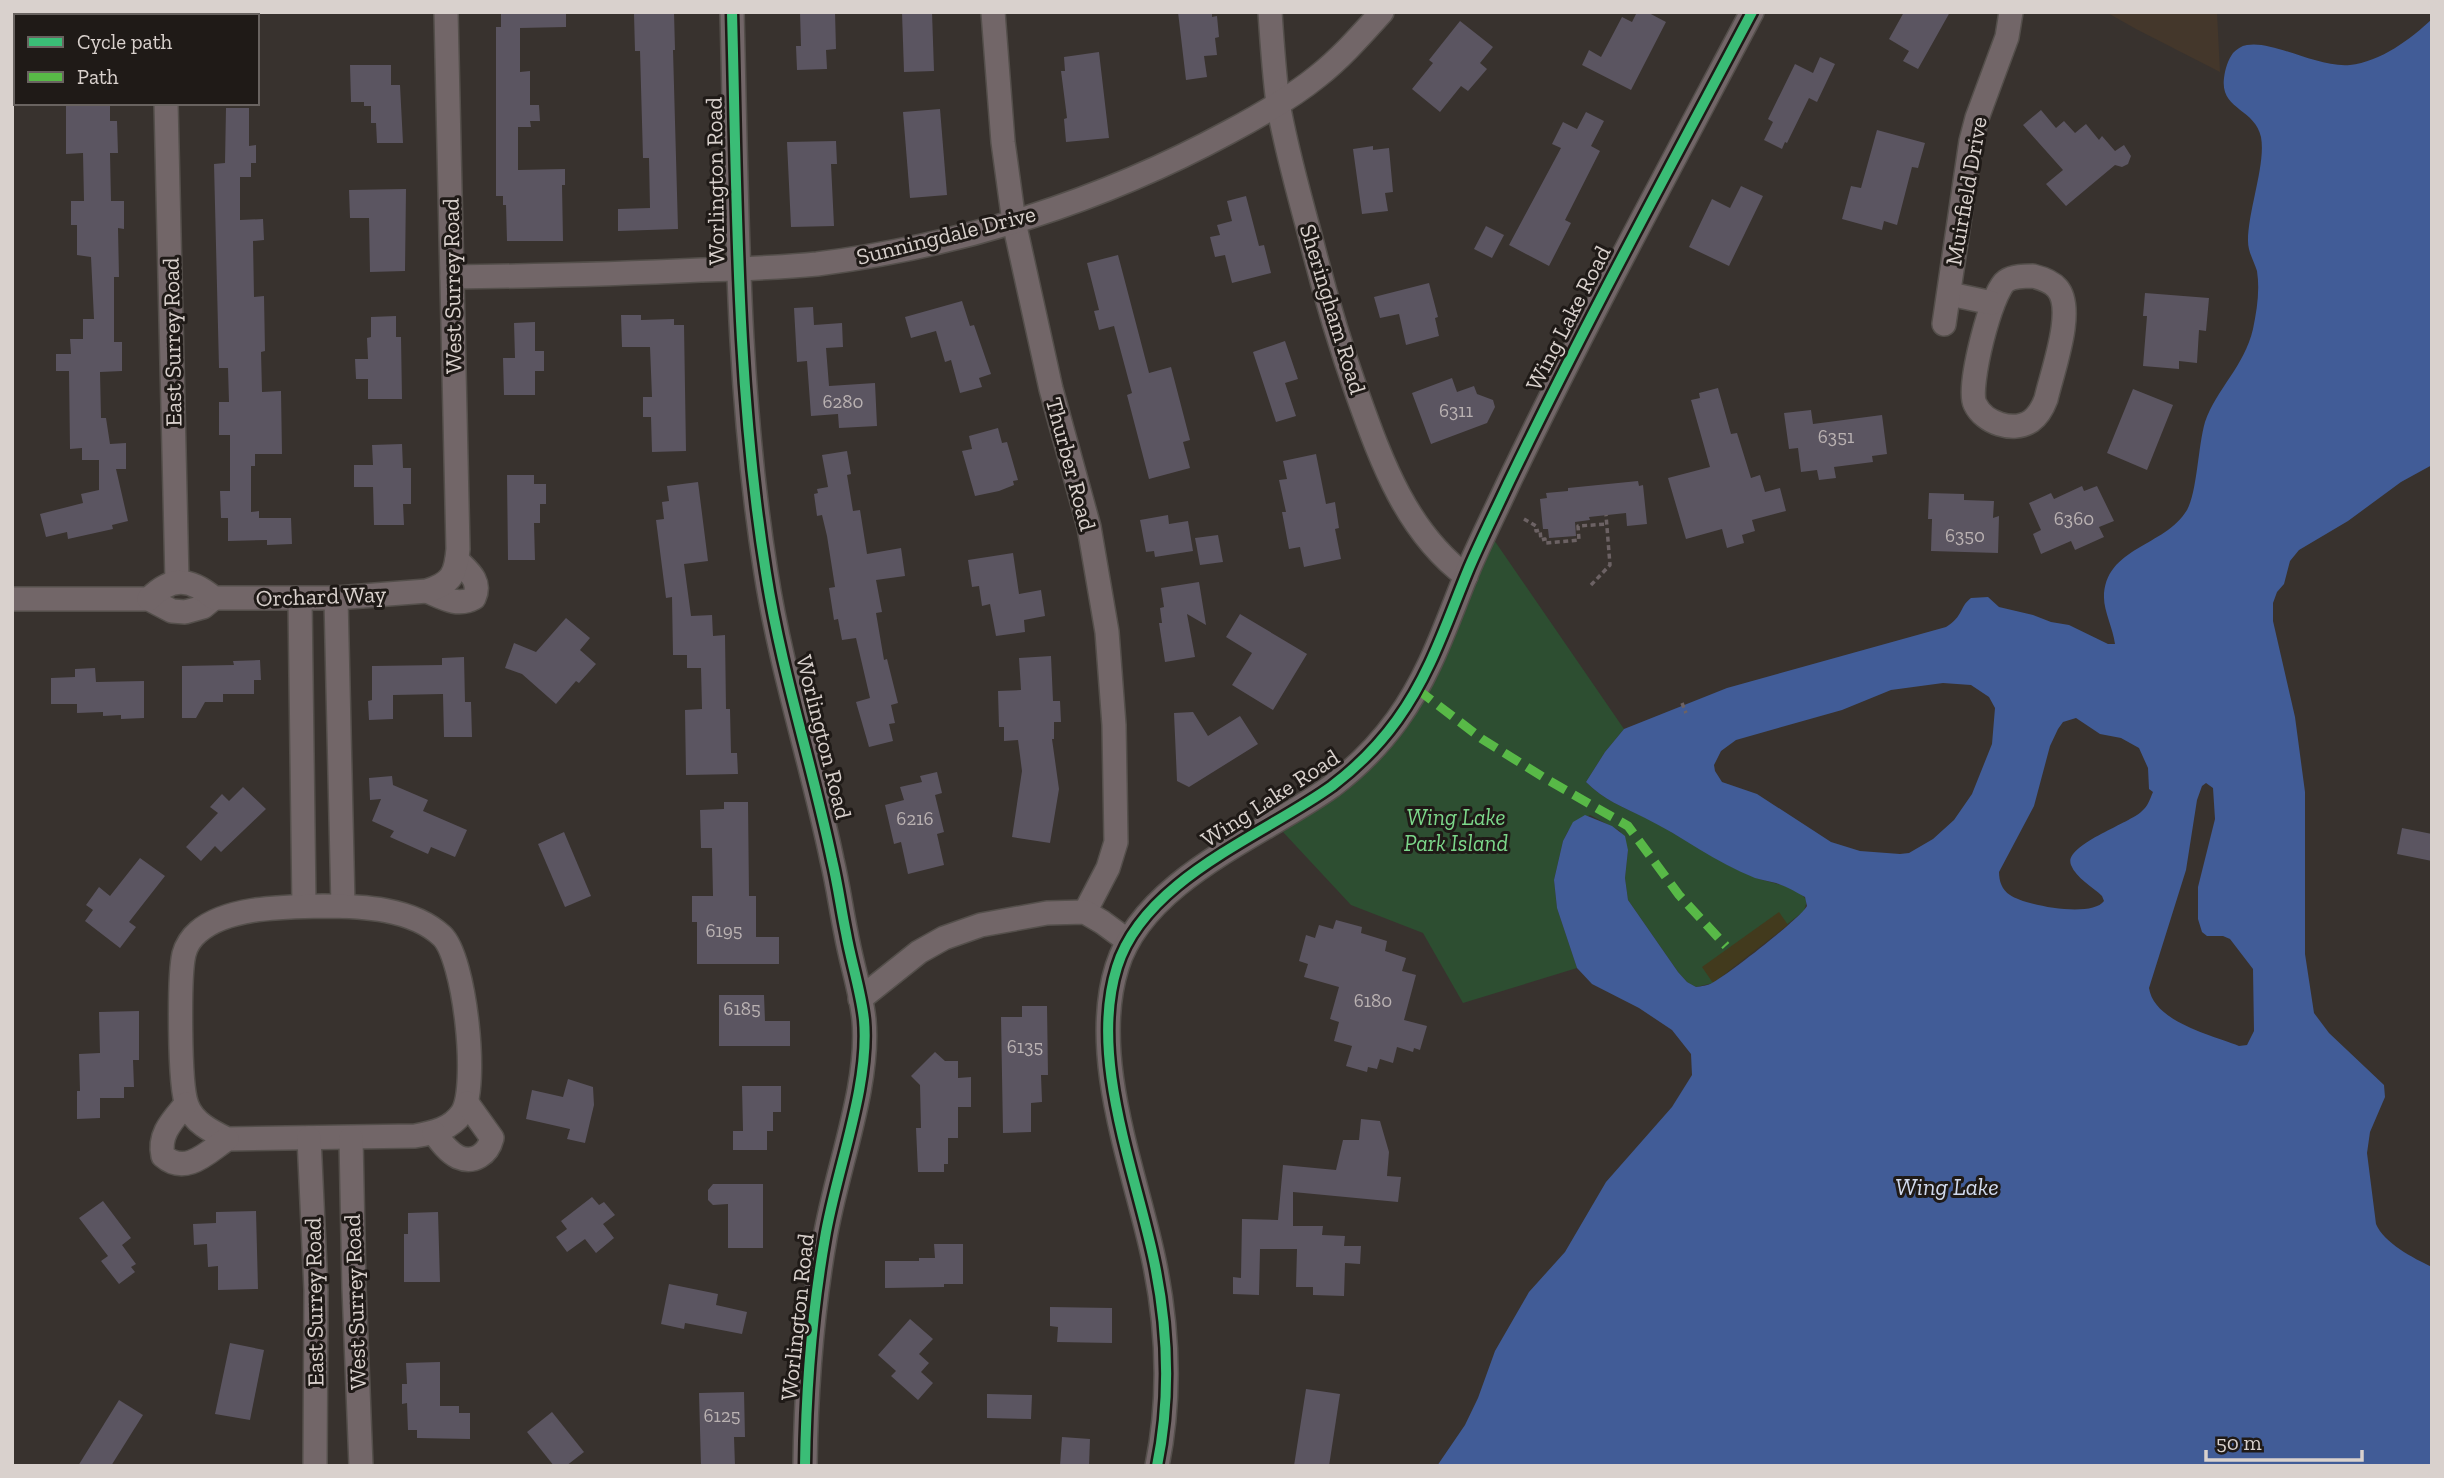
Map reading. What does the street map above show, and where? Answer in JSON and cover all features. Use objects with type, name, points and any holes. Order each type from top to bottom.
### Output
[{"type":"street","name":"West Surrey Road","points":[[446,12],[452,277],[453,570]]},
{"type":"street","name":"Worlington Road","points":[[732,12],[737,269],[743,373],[766,572],[788,684],[832,859],[864,1022],[861,1071],[825,1238],[810,1362],[805,1466]]},
{"type":"street","name":"Thurber Road","points":[[993,12],[1003,142],[1014,222],[1051,389],[1089,527],[1108,641],[1116,777],[1116,842],[1102,881],[1085,912]]},
{"type":"street","name":"Sheringham Road","points":[[1270,12],[1278,103],[1291,163],[1329,308],[1379,454],[1397,493],[1423,534],[1447,562],[1466,576]]},
{"type":"street","name":"Sunningdale Drive","points":[[452,277],[782,267],[856,258],[930,244],[1014,222],[1096,192],[1222,136],[1317,77],[1354,44],[1382,12]]},
{"type":"street","name":"Wing Lake Road","points":[[1157,1466],[1166,1392],[1162,1314],[1153,1255],[1115,1098],[1109,1033],[1111,987],[1118,962],[1128,941],[1159,903],[1185,880],[1262,827],[1329,788],[1347,774],[1381,741],[1417,690],[1430,667],[1466,576],[1510,481],[1625,252],[1752,12]]},
{"type":"street","name":"Muirfield Drive","points":[[1944,324],[1971,141],[2007,37],[2011,17]]},
{"type":"street","name":"East Surrey Road","points":[[166,105],[177,581]]},
{"type":"street","points":[[2033,276],[2055,286],[2062,294],[2065,306],[2065,318],[2046,399],[2040,411],[2030,421],[2016,426],[2001,425],[1986,418],[1974,404],[1973,380],[1992,303],[1997,290],[2007,280],[2033,276]]},
{"type":"street","points":[[1950,294],[1992,303]]},
{"type":"street","name":"Orchard Way","points":[[177,581],[204,590],[214,598],[336,598],[428,591],[441,587],[453,570],[474,579],[477,592],[474,598],[457,602],[428,591]]},
{"type":"street","points":[[149,598],[165,585],[177,581]]},
{"type":"street","name":"Orchard Way","points":[[12,599],[149,598],[172,611],[184,612],[203,607],[214,598]]},
{"type":"street","points":[[324,906],[336,598]]},
{"type":"street","points":[[300,599],[324,906]]},
{"type":"street","points":[[324,906],[374,909],[414,920],[437,932],[452,951],[459,971],[466,1012],[469,1080],[467,1103],[454,1121],[434,1133],[415,1136],[227,1139],[200,1123],[186,1104],[181,1057],[181,971],[188,943],[211,923],[225,918],[262,910],[324,906]]},
{"type":"street","points":[[860,999],[919,952],[962,931],[1009,919],[1047,913],[1085,912],[1128,941]]},
{"type":"street","points":[[434,1133],[457,1157],[478,1158],[487,1151],[492,1138],[467,1103]]},
{"type":"street","points":[[186,1104],[169,1125],[162,1142],[163,1156],[170,1162],[179,1165],[191,1163],[227,1139]]},
{"type":"street","name":"West Surrey Road","points":[[331,1138],[353,1252],[361,1466]]},
{"type":"street","name":"East Surrey Road","points":[[315,1466],[317,1339],[331,1138]]},
{"type":"path","points":[[1591,585],[1610,565],[1606,515]]},
{"type":"path","points":[[1524,519],[1535,526],[1536,531],[1540,530],[1541,540],[1545,540],[1545,543],[1580,540],[1578,526],[1607,524]]},
{"type":"path","points":[[1682,702],[1686,713]]},
{"type":"shaded area","points":[[2106,12],[2217,12],[2220,72],[2136,29]]},
{"type":"green space","name":"Wing Lake Park Island","points":[[1492,537],[1624,729],[1586,782],[1622,807],[1726,864],[1754,877],[1797,891],[1807,901],[1804,911],[1713,983],[1696,987],[1678,972],[1628,900],[1625,878],[1628,850],[1620,831],[1590,815],[1568,831],[1554,880],[1557,908],[1577,968],[1463,1003],[1423,933],[1351,905],[1283,832],[1366,773],[1397,730]]},
{"type":"sand","points":[[1779,912],[1788,925],[1713,983],[1702,967]]},
{"type":"water","name":"Wing Lake","points":[[2432,19],[2432,465],[2401,482],[2348,521],[2299,550],[2290,561],[2284,584],[2277,592],[2273,603],[2273,621],[2295,717],[2305,792],[2305,954],[2314,1013],[2329,1033],[2384,1085],[2385,1097],[2370,1132],[2367,1153],[2376,1224],[2392,1244],[2432,1267],[2432,1466],[1437,1466],[1465,1425],[1495,1351],[1529,1292],[1565,1252],[1606,1182],[1672,1107],[1692,1075],[1691,1054],[1672,1030],[1639,1008],[1592,984],[1577,968],[1557,908],[1554,880],[1563,841],[1573,822],[1585,815],[1612,826],[1625,836],[1628,850],[1625,878],[1628,900],[1678,972],[1696,987],[1710,984],[1732,970],[1778,934],[1807,906],[1805,897],[1795,891],[1741,872],[1600,794],[1586,782],[1605,752],[1624,729],[1727,688],[1946,627],[1956,619],[1971,598],[1988,597],[1999,607],[2069,625],[2108,644],[2115,644],[2104,603],[2107,581],[2124,558],[2165,532],[2187,510],[2193,492],[2205,422],[2249,343],[2254,322],[2258,278],[2248,241],[2262,148],[2258,127],[2232,103],[2224,89],[2226,68],[2233,53],[2247,45],[2269,46],[2324,62],[2350,65],[2384,54]],"holes":[[[1943,683],[1971,685],[1989,697],[1995,708],[1992,744],[1972,794],[1954,820],[1933,839],[1909,853],[1860,851],[1831,842],[1757,794],[1722,782],[1715,771],[1714,765],[1721,751],[1736,740],[1842,710],[1891,690]],[[2076,718],[2100,734],[2121,738],[2139,748],[2148,768],[2149,789],[2153,792],[2142,811],[2087,843],[2071,857],[2073,870],[2102,896],[2104,901],[2087,909],[2044,906],[2018,899],[2005,891],[1999,875],[2034,806],[2050,746],[2063,722]],[[2206,783],[2213,788],[2215,819],[2198,887],[2198,919],[2202,932],[2207,936],[2230,939],[2253,969],[2254,1031],[2247,1045],[2239,1046],[2186,1026],[2161,1010],[2153,1000],[2149,988],[2186,870],[2197,800],[2202,786]]]},
{"type":"building","points":[[501,12],[566,12],[566,27],[520,28],[520,72],[530,71],[530,105],[539,105],[540,121],[530,121],[531,127],[518,127],[518,170],[565,169],[565,185],[562,185],[563,241],[507,241],[506,205],[503,205],[503,196],[496,196],[496,27],[501,27]]},
{"type":"building","points":[[674,12],[678,229],[618,231],[618,209],[650,208],[649,158],[643,158],[640,51],[635,51],[634,14]]},
{"type":"building","points":[[800,12],[835,12],[836,49],[826,50],[827,69],[797,70],[796,46],[801,46]]},
{"type":"building","points":[[902,12],[932,12],[934,71],[904,72]]},
{"type":"building","points":[[1178,12],[1212,12],[1212,17],[1217,16],[1217,55],[1204,56],[1207,77],[1186,80]]},
{"type":"building","points":[[1637,12],[1647,12],[1666,22],[1631,90],[1582,65],[1589,50],[1601,57],[1622,17],[1632,22]]},
{"type":"building","points":[[1904,12],[1950,12],[1918,69],[1903,61],[1909,51],[1889,39]]},
{"type":"building","points":[[1460,21],[1493,47],[1480,63],[1487,69],[1468,91],[1461,86],[1440,112],[1412,89],[1433,63],[1429,60]]},
{"type":"building","points":[[1099,52],[1109,138],[1066,142],[1064,119],[1067,118],[1061,71],[1065,71],[1064,57]]},
{"type":"building","points":[[1820,57],[1835,64],[1817,102],[1809,98],[1782,149],[1764,140],[1773,122],[1768,119],[1795,64],[1813,73]]},
{"type":"building","points":[[350,65],[391,65],[391,85],[400,85],[403,143],[377,143],[376,123],[371,123],[371,106],[364,106],[364,102],[351,102]]},
{"type":"building","points":[[66,105],[110,105],[110,121],[117,121],[118,153],[110,153],[111,201],[124,201],[124,229],[118,228],[119,277],[114,277],[114,342],[122,342],[122,371],[100,372],[101,418],[106,418],[110,444],[126,443],[126,469],[116,469],[128,521],[112,525],[113,529],[68,539],[67,532],[46,537],[40,514],[83,503],[81,494],[99,490],[99,460],[82,460],[82,448],[70,449],[69,371],[56,371],[56,354],[71,354],[70,339],[83,339],[83,319],[94,319],[91,257],[77,255],[77,225],[71,225],[71,201],[84,201],[83,153],[66,154]]},
{"type":"building","points":[[226,108],[249,108],[249,146],[256,145],[256,163],[251,163],[251,177],[240,177],[240,220],[263,219],[264,240],[253,241],[254,297],[264,296],[265,351],[261,352],[262,392],[281,391],[282,454],[255,454],[255,466],[251,466],[251,512],[259,511],[259,518],[291,518],[292,544],[267,545],[267,540],[228,541],[228,518],[221,518],[220,491],[230,491],[230,435],[219,435],[219,402],[229,402],[228,368],[219,368],[214,164],[225,163]]},
{"type":"building","points":[[940,109],[947,195],[910,198],[903,112]]},
{"type":"building","points":[[2041,110],[2056,128],[2064,121],[2075,133],[2086,124],[2099,140],[2102,136],[2115,151],[2124,145],[2131,156],[2128,164],[2122,167],[2115,165],[2066,206],[2046,184],[2063,170],[2023,125]]},
{"type":"building","points":[[1586,112],[1604,121],[1591,146],[1600,151],[1565,220],[1571,223],[1549,266],[1509,245],[1561,148],[1552,144],[1563,122],[1577,129]]},
{"type":"building","points":[[1877,130],[1925,143],[1918,168],[1912,167],[1897,225],[1884,221],[1882,230],[1842,219],[1851,186],[1861,188]]},
{"type":"building","points":[[836,141],[837,164],[831,164],[834,226],[791,227],[787,142]]},
{"type":"building","points":[[1373,146],[1373,150],[1389,148],[1393,192],[1385,193],[1388,211],[1362,214],[1353,149]]},
{"type":"building","points":[[1741,186],[1763,196],[1729,266],[1689,247],[1712,199],[1730,208]]},
{"type":"building","points":[[406,189],[405,271],[370,272],[369,218],[350,218],[349,190]]},
{"type":"building","points":[[1246,196],[1259,246],[1264,245],[1271,273],[1232,283],[1225,255],[1215,257],[1210,237],[1220,235],[1217,225],[1232,221],[1227,201]]},
{"type":"building","points":[[1486,226],[1504,235],[1492,258],[1474,249]]},
{"type":"building","points":[[1118,255],[1149,373],[1171,367],[1190,440],[1183,442],[1190,468],[1149,479],[1127,395],[1132,393],[1114,326],[1099,330],[1094,311],[1099,310],[1087,263]]},
{"type":"building","points":[[1429,283],[1438,317],[1435,318],[1439,336],[1406,345],[1399,314],[1380,318],[1374,297]]},
{"type":"building","points":[[2145,293],[2209,298],[2206,331],[2199,330],[2197,363],[2179,361],[2179,369],[2143,366],[2147,316],[2143,316]]},
{"type":"building","points":[[962,301],[970,326],[974,325],[991,374],[979,378],[982,387],[960,393],[951,360],[945,362],[936,331],[911,338],[905,317]]},
{"type":"building","points":[[813,307],[814,325],[842,323],[843,347],[826,348],[829,386],[875,383],[877,426],[839,428],[838,414],[811,416],[807,361],[797,362],[794,308]]},
{"type":"building","points":[[621,315],[641,315],[641,320],[674,319],[674,325],[684,325],[686,451],[652,452],[651,417],[643,417],[643,397],[652,397],[650,347],[622,347]]},
{"type":"building","points":[[396,316],[396,337],[401,337],[402,399],[368,399],[368,379],[356,379],[355,359],[368,359],[367,338],[371,337],[371,317]]},
{"type":"building","points":[[535,322],[535,351],[544,351],[544,371],[535,371],[535,395],[504,395],[503,358],[515,358],[514,323]]},
{"type":"building","points":[[1285,341],[1298,379],[1285,383],[1296,416],[1276,422],[1253,352]]},
{"type":"building","points":[[1452,378],[1457,392],[1474,386],[1477,394],[1493,400],[1495,407],[1487,423],[1431,444],[1412,393]]},
{"type":"building","points":[[1718,388],[1731,434],[1737,433],[1751,478],[1760,475],[1765,492],[1780,488],[1786,511],[1752,520],[1755,531],[1742,535],[1744,543],[1727,548],[1722,529],[1686,539],[1668,478],[1710,467],[1691,400],[1700,398],[1699,393]]},
{"type":"building","points":[[2133,389],[2173,405],[2147,470],[2107,453]]},
{"type":"building","points":[[1811,410],[1813,424],[1882,415],[1887,454],[1872,456],[1873,462],[1834,467],[1836,478],[1819,480],[1817,470],[1801,472],[1798,448],[1789,449],[1784,413]]},
{"type":"building","points":[[998,428],[1002,443],[1007,442],[1018,480],[1013,481],[1014,485],[999,491],[975,496],[962,451],[972,449],[969,436]]},
{"type":"building","points":[[402,444],[403,468],[411,468],[411,504],[403,504],[404,525],[374,525],[373,487],[354,487],[354,465],[373,465],[372,445]]},
{"type":"building","points":[[847,451],[851,474],[847,475],[853,511],[860,510],[867,554],[901,548],[905,576],[876,580],[882,612],[876,613],[884,660],[887,659],[898,703],[891,705],[895,723],[889,724],[893,741],[869,747],[856,702],[870,698],[856,638],[842,640],[838,619],[834,620],[829,588],[835,587],[827,536],[822,515],[817,516],[814,494],[818,493],[817,489],[828,487],[822,455]]},
{"type":"building","points":[[1316,454],[1326,504],[1335,502],[1339,528],[1335,529],[1341,559],[1304,567],[1300,547],[1289,549],[1282,512],[1286,512],[1279,480],[1287,479],[1283,461]]},
{"type":"building","points":[[507,475],[534,475],[534,484],[546,484],[546,504],[540,504],[540,523],[534,523],[535,560],[508,560]]},
{"type":"building","points":[[1638,481],[1639,486],[1643,485],[1647,524],[1627,526],[1626,513],[1589,517],[1590,520],[1575,522],[1576,536],[1549,538],[1548,529],[1543,529],[1540,499],[1547,498],[1546,493],[1568,491],[1568,488]]},
{"type":"building","points":[[698,482],[708,561],[684,564],[691,616],[712,615],[713,636],[725,635],[726,709],[730,709],[731,753],[737,753],[738,774],[686,775],[685,710],[702,709],[701,668],[687,668],[687,655],[673,655],[672,597],[666,598],[656,520],[664,519],[662,502],[669,501],[667,486]]},
{"type":"building","points":[[2082,486],[2084,491],[2097,486],[2114,521],[2099,527],[2104,537],[2075,550],[2071,541],[2041,554],[2033,534],[2041,530],[2029,503],[2051,493],[2054,499]]},
{"type":"building","points":[[1929,493],[1964,494],[1964,500],[1994,501],[1993,518],[1999,516],[1998,553],[1931,551],[1932,519],[1928,519]]},
{"type":"building","points":[[1168,515],[1169,524],[1188,521],[1193,551],[1155,557],[1154,551],[1146,552],[1140,520]]},
{"type":"building","points":[[1218,535],[1223,562],[1200,565],[1195,538]]},
{"type":"building","points":[[1013,553],[1019,594],[1041,590],[1045,616],[1024,620],[1025,632],[996,636],[990,604],[982,606],[979,586],[972,587],[968,560]]},
{"type":"building","points":[[1199,582],[1206,625],[1187,614],[1195,657],[1165,662],[1159,623],[1162,623],[1160,608],[1164,607],[1161,588]]},
{"type":"building","points":[[1240,614],[1307,654],[1273,710],[1232,685],[1252,653],[1226,637]]},
{"type":"building","points":[[566,618],[590,638],[580,650],[596,664],[579,683],[576,681],[556,704],[522,674],[505,668],[514,643],[536,652]]},
{"type":"building","points":[[1051,656],[1053,701],[1060,701],[1061,722],[1054,722],[1052,739],[1059,789],[1050,843],[1012,837],[1022,771],[1018,740],[1004,741],[1004,727],[999,727],[998,691],[1021,690],[1019,658]]},
{"type":"building","points":[[464,657],[465,702],[471,702],[472,737],[444,737],[443,694],[393,695],[393,719],[369,720],[372,666],[442,665],[442,658]]},
{"type":"building","points":[[260,660],[261,680],[254,680],[254,694],[223,694],[223,702],[205,702],[196,718],[182,718],[182,666],[234,665],[233,661]]},
{"type":"building","points":[[95,668],[96,682],[144,681],[144,718],[121,719],[121,715],[103,716],[103,712],[77,713],[77,704],[51,704],[51,678],[75,677],[75,669]]},
{"type":"building","points":[[1193,712],[1208,736],[1240,716],[1258,744],[1189,787],[1177,781],[1174,713]]},
{"type":"building","points":[[937,772],[942,793],[935,795],[944,832],[937,834],[944,865],[908,874],[901,842],[894,844],[885,805],[904,800],[900,787],[922,782],[920,776]]},
{"type":"building","points":[[392,776],[393,785],[428,800],[423,811],[467,830],[455,857],[431,847],[428,854],[390,837],[394,831],[372,821],[381,799],[370,800],[369,778]]},
{"type":"building","points":[[243,787],[266,809],[221,852],[215,846],[201,861],[186,847],[218,813],[210,807],[222,794],[229,801]]},
{"type":"building","points":[[724,802],[748,802],[749,896],[756,896],[756,937],[779,937],[779,964],[697,964],[697,922],[692,922],[692,896],[713,896],[712,848],[701,848],[700,810],[724,809]]},
{"type":"building","points":[[2402,828],[2432,834],[2432,861],[2397,854]]},
{"type":"building","points":[[564,832],[591,896],[565,907],[538,844]]},
{"type":"building","points":[[140,858],[165,876],[129,922],[136,927],[120,948],[85,921],[93,910],[86,905],[99,887],[110,896]]},
{"type":"building","points":[[1336,920],[1362,927],[1361,933],[1387,941],[1385,951],[1406,958],[1402,971],[1416,975],[1404,1020],[1427,1026],[1420,1050],[1414,1048],[1413,1052],[1397,1047],[1393,1063],[1380,1059],[1377,1069],[1368,1067],[1367,1072],[1346,1066],[1352,1046],[1334,1041],[1339,1022],[1330,1019],[1339,987],[1304,977],[1308,964],[1299,961],[1306,935],[1315,938],[1319,925],[1333,929]]},
{"type":"building","points":[[719,995],[764,995],[765,1021],[790,1021],[790,1046],[719,1046]]},
{"type":"building","points":[[1022,1006],[1047,1006],[1048,1075],[1041,1075],[1042,1102],[1031,1103],[1031,1132],[1003,1133],[1001,1017],[1022,1017]]},
{"type":"building","points":[[139,1011],[139,1060],[133,1060],[134,1087],[124,1087],[124,1098],[100,1098],[100,1118],[77,1119],[77,1091],[80,1091],[79,1054],[100,1053],[99,1012]]},
{"type":"building","points":[[935,1052],[945,1061],[958,1061],[958,1078],[971,1077],[971,1107],[958,1107],[958,1138],[948,1138],[948,1164],[944,1164],[944,1172],[918,1172],[916,1128],[921,1128],[920,1085],[911,1076]]},
{"type":"building","points":[[568,1079],[593,1087],[594,1105],[585,1143],[567,1139],[570,1129],[526,1119],[532,1090],[563,1097]]},
{"type":"building","points":[[742,1086],[781,1086],[781,1112],[773,1112],[773,1131],[767,1131],[767,1150],[733,1150],[733,1131],[743,1131]]},
{"type":"building","points":[[1361,1119],[1380,1121],[1389,1152],[1387,1176],[1401,1177],[1398,1202],[1293,1192],[1293,1226],[1323,1226],[1322,1235],[1345,1236],[1344,1246],[1361,1246],[1360,1264],[1345,1263],[1344,1296],[1313,1295],[1313,1287],[1296,1287],[1297,1249],[1260,1249],[1259,1295],[1233,1294],[1233,1277],[1241,1278],[1242,1219],[1278,1220],[1283,1165],[1336,1170],[1343,1140],[1359,1140]]},
{"type":"building","points":[[713,1184],[763,1184],[763,1248],[728,1248],[728,1204],[713,1205],[708,1200],[708,1190]]},
{"type":"building","points":[[592,1197],[599,1205],[604,1202],[615,1215],[603,1224],[614,1238],[596,1253],[585,1239],[567,1252],[556,1237],[567,1229],[561,1221]]},
{"type":"building","points":[[103,1201],[131,1238],[122,1245],[136,1264],[131,1267],[135,1272],[119,1284],[101,1261],[108,1256],[79,1218]]},
{"type":"building","points":[[256,1211],[258,1289],[218,1290],[218,1266],[208,1267],[207,1244],[194,1245],[193,1224],[216,1223],[216,1212]]},
{"type":"building","points":[[438,1212],[440,1282],[404,1282],[404,1234],[408,1234],[408,1213]]},
{"type":"building","points":[[934,1244],[963,1244],[963,1284],[885,1288],[885,1261],[935,1258]]},
{"type":"building","points":[[669,1284],[718,1294],[716,1305],[747,1312],[742,1334],[685,1323],[684,1329],[661,1324]]},
{"type":"building","points":[[1050,1307],[1112,1308],[1112,1343],[1057,1342],[1058,1327],[1050,1326]]},
{"type":"building","points":[[910,1319],[933,1339],[919,1354],[929,1363],[921,1372],[933,1383],[918,1400],[891,1376],[896,1371],[878,1355]]},
{"type":"building","points":[[230,1343],[264,1350],[250,1420],[215,1414]]},
{"type":"building","points":[[440,1362],[440,1406],[459,1406],[459,1413],[470,1413],[470,1439],[417,1438],[417,1430],[408,1430],[407,1403],[402,1404],[402,1384],[407,1384],[406,1363]]},
{"type":"building","points":[[1306,1389],[1340,1394],[1329,1466],[1294,1466]]},
{"type":"building","points":[[744,1392],[745,1437],[734,1437],[735,1466],[701,1466],[699,1393]]},
{"type":"building","points":[[987,1394],[1032,1395],[1031,1419],[987,1418]]},
{"type":"building","points":[[119,1400],[143,1415],[111,1466],[78,1466]]},
{"type":"building","points":[[552,1412],[584,1452],[566,1466],[554,1466],[527,1432]]},
{"type":"building","points":[[1062,1437],[1090,1439],[1089,1466],[1060,1466]]},
{"type":"marked path","points":[[1417,689],[1482,739],[1628,826],[1679,895],[1726,946]]},
{"type":"cycle path","points":[[732,12],[743,363],[756,503],[772,609],[824,824],[864,1020],[862,1072],[830,1212],[813,1323],[805,1466]]},
{"type":"cycle path","points":[[1157,1466],[1166,1387],[1165,1335],[1153,1256],[1117,1112],[1111,1074],[1108,1037],[1110,1001],[1117,967],[1131,936],[1152,908],[1209,862],[1341,779],[1375,747],[1409,702],[1429,665],[1474,558],[1537,424],[1752,12]]}]
